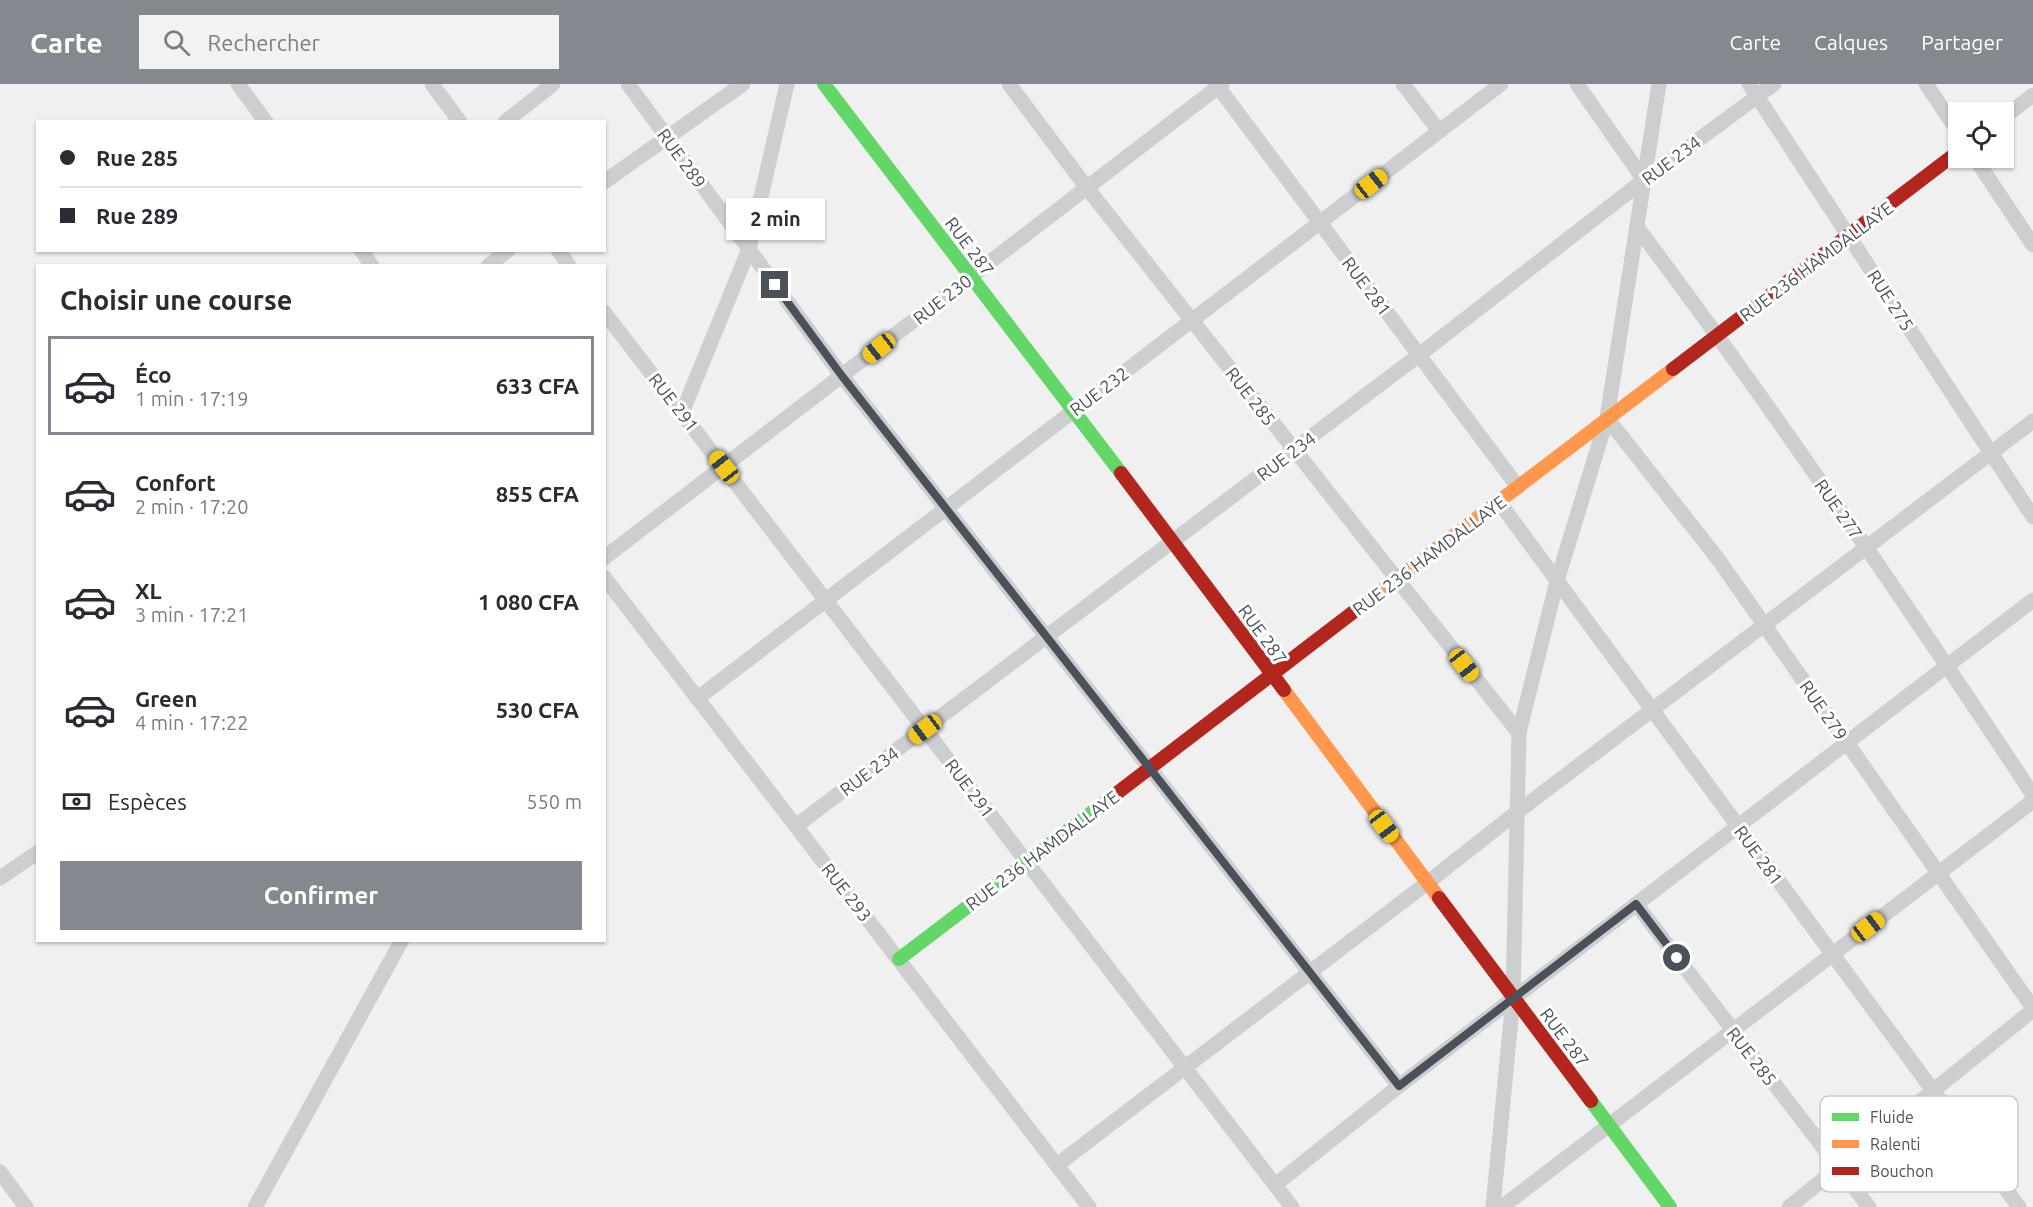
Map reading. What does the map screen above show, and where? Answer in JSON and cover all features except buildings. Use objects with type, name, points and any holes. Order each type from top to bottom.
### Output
[{"type":"street","points":[[238,84],[265,120]]},
{"type":"street","points":[[432,84],[459,120]]},
{"type":"street","points":[[508,120],[553,84]]},
{"type":"street","name":"RUE 289","points":[[628,84],[842,376],[1399,1086]]},
{"type":"street","points":[[606,181],[743,84]]},
{"type":"street","points":[[682,413],[749,249],[787,84]]},
{"type":"street","name":"RUE 287","points":[[824,84],[1072,412],[1173,541],[1512,999],[1670,1207]]},
{"type":"street","name":"RUE 285","points":[[1009,84],[1087,188],[1519,733]]},
{"type":"street","points":[[1403,84],[1439,131]]},
{"type":"street","name":"RUE 232","points":[[698,698],[1501,84]]},
{"type":"street","points":[[1577,84],[1644,180]]},
{"type":"street","points":[[1493,1207],[1512,999],[1519,733],[1557,581],[1607,418],[1659,84]]},
{"type":"street","name":"RUE 234","points":[[796,826],[1419,355],[1644,180],[1753,90],[1774,84]]},
{"type":"street","points":[[1926,84],[1948,117]]},
{"type":"street","name":"RUE 230","points":[[606,556],[1219,85]]},
{"type":"street","name":"RUE 281","points":[[1219,85],[1319,223],[1518,487]]},
{"type":"street","name":"RUE 275","points":[[1753,90],[2033,517]]},
{"type":"street","points":[[2014,109],[2033,94]]},
{"type":"street","name":"RUE 236 HAMDALLAYE","points":[[899,959],[1948,159]]},
{"type":"street","points":[[1982,168],[2033,245]]},
{"type":"street","name":"RUE 277","points":[[1637,228],[1718,335],[1947,666],[2033,795]]},
{"type":"street","points":[[490,264],[506,252]]},
{"type":"street","name":"RUE 291","points":[[606,315],[1292,1207]]},
{"type":"street","name":"RUE 279","points":[[1607,418],[1718,560],[1765,625],[2033,1009]]},
{"type":"street","points":[[1057,1165],[2033,421]]},
{"type":"street","name":"RUE 281","points":[[1499,502],[1937,1096]]},
{"type":"street","name":"RUE 293","points":[[606,580],[1089,1207]]},
{"type":"street","points":[[1275,1185],[1399,1086],[2033,600]]},
{"type":"street","points":[[1502,1207],[2033,801]]},
{"type":"street","points":[[0,878],[36,853]]},
{"type":"street","name":"RUE 285","points":[[1636,904],[1820,1144]]},
{"type":"street","points":[[255,1207],[401,942]]},
{"type":"street","points":[[1926,1096],[2033,1009]]},
{"type":"street","points":[[0,1172],[26,1207]]},
{"type":"street","points":[[1789,1207],[1820,1182]]},
{"type":"street","name":"RUE 285","points":[[1857,1192],[1869,1207]]},
{"type":"street","name":"RUE 281","points":[[2008,1192],[2019,1207]]},
{"type":"traffic: fast","points":[[824,84],[1121,473]]},
{"type":"traffic: fast","points":[[899,959],[1108,800]]},
{"type":"traffic: fast","points":[[1591,1101],[1670,1207]]},
{"type":"traffic: slow","points":[[1356,610],[1673,369]]},
{"type":"traffic: slow","points":[[1284,690],[1439,898]]},
{"type":"traffic: jam","points":[[1673,369],[1948,159]]},
{"type":"traffic: jam","points":[[1121,473],[1284,690]]},
{"type":"traffic: jam","points":[[1108,800],[1356,610]]},
{"type":"traffic: jam","points":[[1439,898],[1591,1101]]},
{"type":"route","points":[[775,285],[842,376],[1399,1086],[1636,904],[1677,958]]}]
